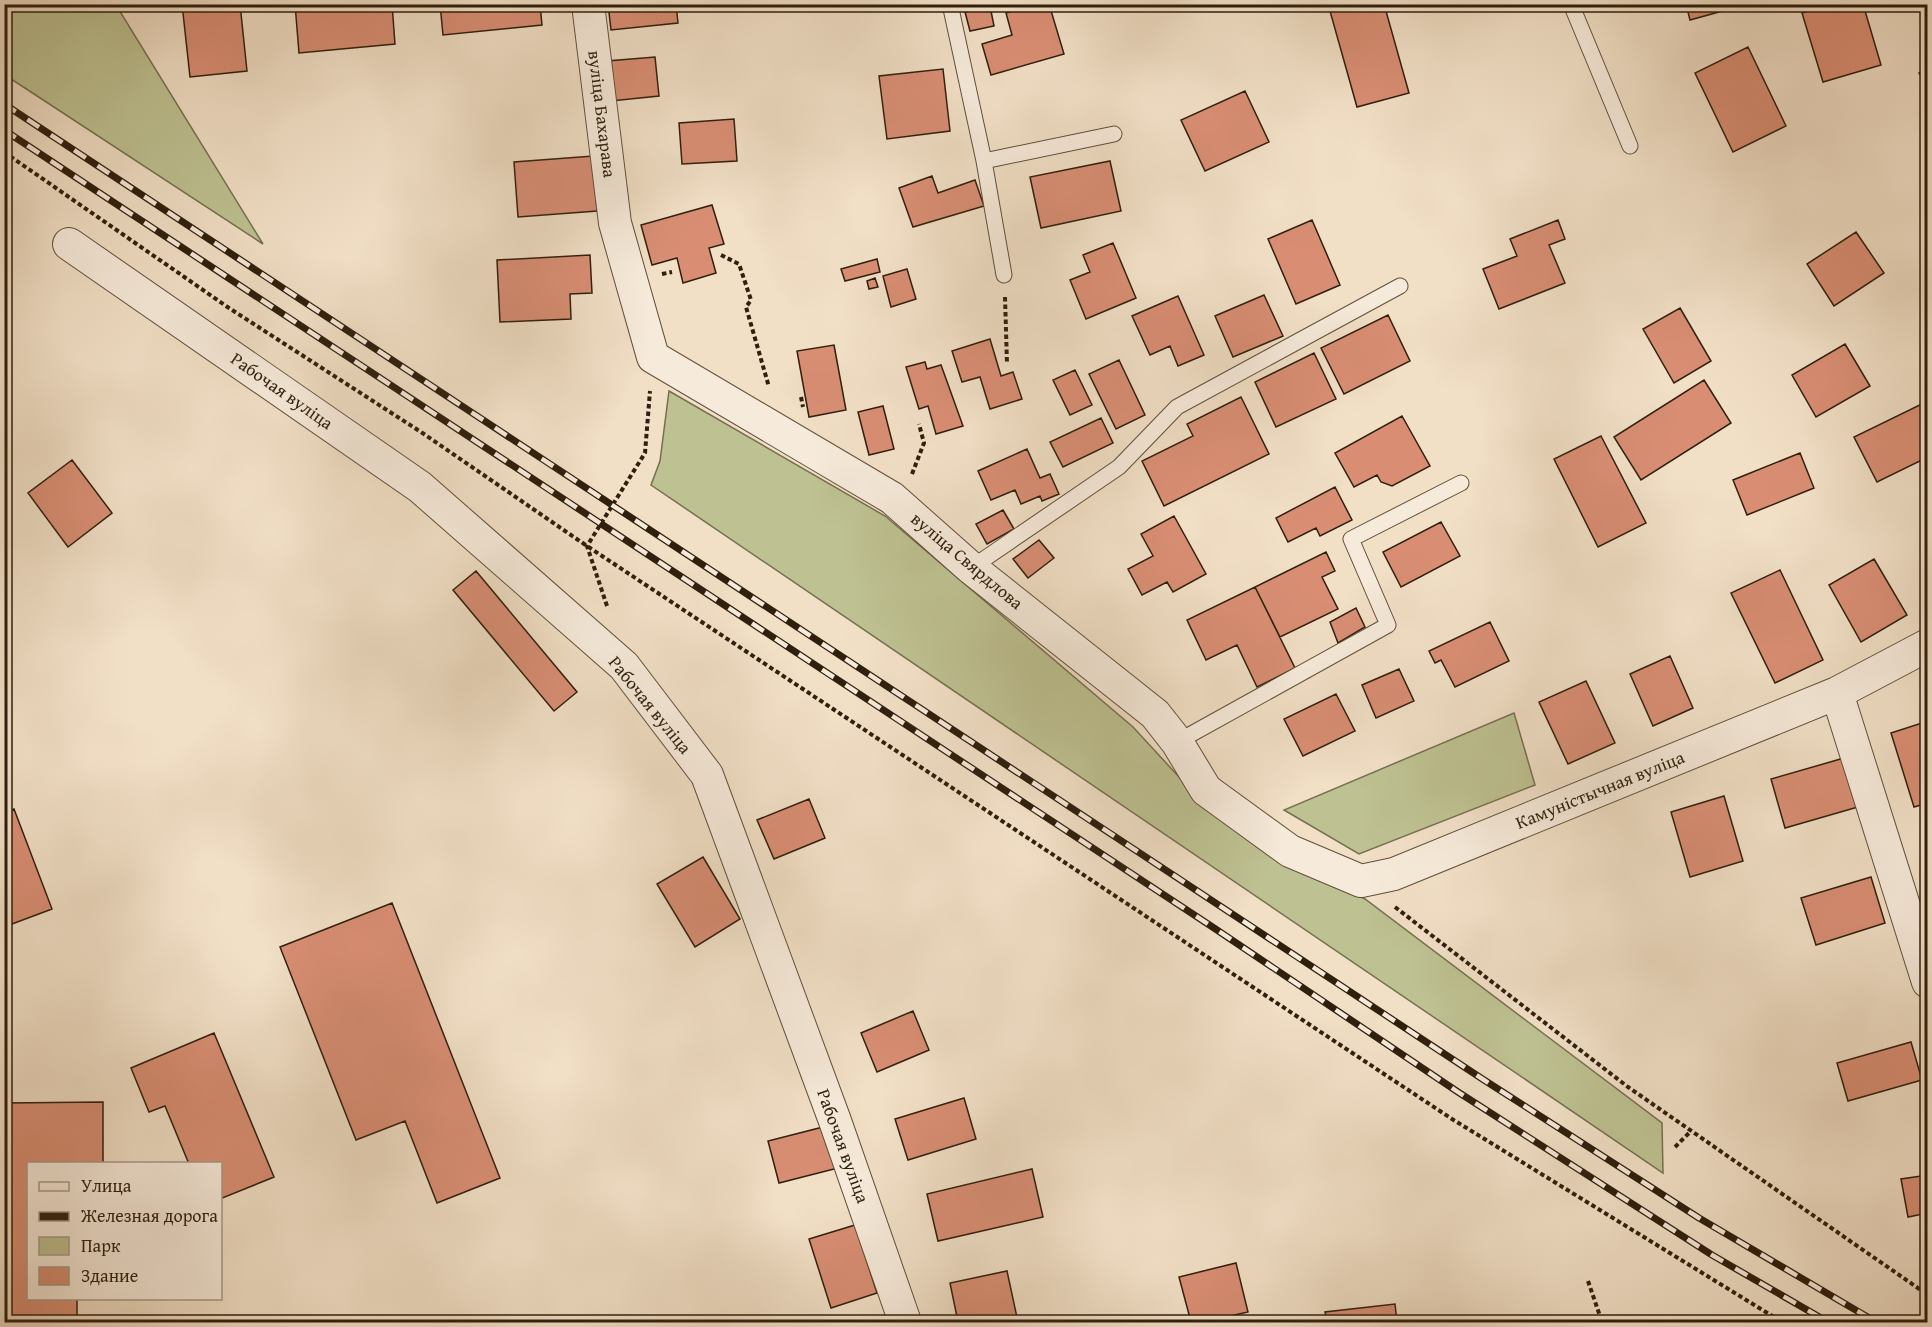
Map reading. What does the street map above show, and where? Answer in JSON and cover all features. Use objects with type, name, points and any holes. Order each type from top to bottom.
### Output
[{"type":"street","name":"вуліца Бахарава","points":[[588,4],[615,224],[652,357]]},
{"type":"street","name":"Рабочая вуліца","points":[[69,244],[420,487],[624,666],[706,775],[835,1121],[905,1323]]},
{"type":"street","name":"вуліца Свярдлова","points":[[652,357],[892,498],[971,568],[1155,714],[1177,742],[1206,790],[1290,850],[1361,881]]},
{"type":"street","name":"Камуністычная вуліца","points":[[1361,881],[1394,874],[1837,693],[1928,645]]},
{"type":"street","points":[[1837,693],[1928,982]]},
{"type":"lane","points":[[950,4],[984,160],[1004,275]]},
{"type":"lane","points":[[1571,4],[1630,146]]},
{"type":"lane","points":[[984,160],[1114,134]]},
{"type":"lane","points":[[971,568],[1119,467],[1177,407],[1400,286]]},
{"type":"lane","points":[[1177,742],[1388,625],[1351,539],[1461,483]]},
{"type":"path","points":[[4,152],[229,308],[424,434],[587,546],[1452,1119],[1782,1323]]},
{"type":"path","points":[[721,255],[739,264],[751,300],[746,307],[772,398]]},
{"type":"path","points":[[1004,275],[1007,363]]},
{"type":"path","points":[[587,546],[645,453],[652,357]]},
{"type":"path","points":[[911,477],[924,443],[919,424]]},
{"type":"path","points":[[587,546],[608,609]]},
{"type":"path","points":[[1361,881],[1628,1087],[1928,1295]]},
{"type":"path","points":[[1674,1147],[1691,1131]]},
{"type":"path","points":[[1588,1281],[1602,1323]]},
{"type":"green space","points":[[4,5],[116,5],[263,244],[5,75]]},
{"type":"green space","points":[[669,391],[885,516],[1133,727],[1191,790],[1282,860],[1365,899],[1662,1123],[1663,1173],[651,485],[660,461]]},
{"type":"green space","points":[[1514,713],[1535,785],[1359,854],[1284,810]]},
{"type":"building","points":[[182,4],[240,4],[247,71],[190,77]]},
{"type":"building","points":[[295,4],[392,4],[395,44],[299,53]]},
{"type":"building","points":[[440,4],[540,4],[542,25],[443,35]]},
{"type":"building","points":[[608,4],[676,4],[678,23],[611,30]]},
{"type":"building","points":[[1035,4],[1049,4],[1064,54],[991,75],[982,44],[1012,35],[1006,13]]},
{"type":"building","points":[[1328,4],[1384,4],[1409,93],[1357,107]]},
{"type":"building","points":[[1686,4],[1743,4],[1744,5],[1690,20]]},
{"type":"building","points":[[1832,4],[1863,4],[1881,65],[1823,82],[1802,13]]},
{"type":"building","points":[[990,6],[994,26],[970,31],[965,12]]},
{"type":"building","points":[[1748,47],[1786,126],[1733,152],[1695,73]]},
{"type":"building","points":[[655,57],[659,96],[611,101],[607,61]]},
{"type":"building","points":[[1928,68],[1928,88],[1919,73]]},
{"type":"building","points":[[943,69],[950,131],[887,139],[879,76]]},
{"type":"building","points":[[1245,91],[1269,142],[1205,171],[1181,120]]},
{"type":"building","points":[[734,119],[737,161],[682,164],[679,123]]},
{"type":"building","points":[[593,156],[597,211],[518,217],[514,162]]},
{"type":"building","points":[[1110,161],[1121,211],[1041,228],[1030,177]]},
{"type":"building","points":[[932,176],[938,193],[975,180],[984,206],[913,227],[899,188]]},
{"type":"building","points":[[712,205],[724,244],[709,248],[716,273],[683,283],[677,258],[652,265],[641,225]]},
{"type":"building","points":[[1312,220],[1340,285],[1296,304],[1268,239]]},
{"type":"building","points":[[1558,220],[1565,239],[1549,245],[1565,283],[1499,309],[1483,269],[1517,256],[1510,239]]},
{"type":"building","points":[[1856,232],[1884,273],[1834,306],[1807,264]]},
{"type":"building","points":[[1113,243],[1136,298],[1086,319],[1070,280],[1090,272],[1083,255]]},
{"type":"building","points":[[590,255],[592,293],[570,294],[571,319],[500,322],[497,260]]},
{"type":"building","points":[[877,259],[880,272],[845,281],[841,269]]},
{"type":"building","points":[[907,269],[916,299],[891,307],[883,276]]},
{"type":"building","points":[[875,278],[878,287],[869,289],[867,281]]},
{"type":"building","points":[[1264,295],[1283,336],[1233,357],[1215,316]]},
{"type":"building","points":[[1178,296],[1204,355],[1178,366],[1170,346],[1150,355],[1132,316]]},
{"type":"building","points":[[1680,308],[1711,361],[1674,383],[1643,329]]},
{"type":"building","points":[[1388,315],[1410,361],[1344,394],[1321,348]]},
{"type":"building","points":[[990,339],[1001,376],[1013,372],[1022,399],[990,409],[980,377],[962,382],[952,351]]},
{"type":"building","points":[[1845,344],[1870,386],[1816,417],[1792,375]]},
{"type":"building","points":[[834,345],[846,410],[809,417],[797,351]]},
{"type":"building","points":[[1314,353],[1336,399],[1276,427],[1255,382]]},
{"type":"building","points":[[1119,360],[1145,415],[1116,429],[1089,374]]},
{"type":"building","points":[[925,362],[927,369],[941,365],[963,426],[936,434],[928,406],[919,409],[906,367]]},
{"type":"building","points":[[1075,370],[1092,405],[1070,415],[1053,380]]},
{"type":"building","points":[[1704,380],[1731,423],[1641,480],[1614,437]]},
{"type":"building","points":[[1241,397],[1269,454],[1164,506],[1142,461],[1193,436],[1187,424]]},
{"type":"building","points":[[1928,401],[1928,457],[1877,482],[1854,437]]},
{"type":"building","points":[[883,406],[894,449],[869,455],[858,412]]},
{"type":"building","points":[[1402,416],[1430,466],[1392,486],[1381,482],[1377,475],[1354,487],[1335,453]]},
{"type":"building","points":[[1101,418],[1113,443],[1063,467],[1050,442]]},
{"type":"building","points":[[1601,436],[1646,523],[1598,547],[1554,459]]},
{"type":"building","points":[[1027,449],[1040,478],[1050,474],[1059,494],[1042,501],[1040,496],[1021,504],[1015,490],[991,500],[978,471]]},
{"type":"building","points":[[1800,453],[1814,488],[1747,515],[1733,480]]},
{"type":"building","points":[[72,460],[112,513],[68,547],[28,493]]},
{"type":"building","points":[[1335,487],[1352,520],[1320,536],[1316,528],[1288,542],[1276,518]]},
{"type":"building","points":[[1003,510],[1014,529],[987,544],[976,524]]},
{"type":"building","points":[[1174,516],[1206,574],[1173,592],[1167,582],[1142,595],[1128,569],[1153,556],[1141,534]]},
{"type":"building","points":[[1441,522],[1460,556],[1401,587],[1383,552]]},
{"type":"building","points":[[1039,540],[1054,558],[1028,578],[1013,559]]},
{"type":"building","points":[[1326,552],[1335,571],[1322,577],[1338,609],[1280,637],[1255,587]]},
{"type":"building","points":[[1874,559],[1907,615],[1861,642],[1829,585]]},
{"type":"building","points":[[1780,570],[1823,660],[1775,683],[1731,593]]},
{"type":"building","points":[[476,571],[577,692],[554,711],[453,590]]},
{"type":"building","points":[[1255,587],[1295,668],[1257,687],[1237,645],[1206,660],[1187,620]]},
{"type":"building","points":[[1356,608],[1365,627],[1338,643],[1330,622]]},
{"type":"building","points":[[1490,622],[1509,661],[1455,687],[1441,660],[1435,663],[1429,651]]},
{"type":"building","points":[[1670,656],[1693,708],[1653,726],[1630,674]]},
{"type":"building","points":[[1399,669],[1414,701],[1376,718],[1362,685]]},
{"type":"building","points":[[1586,681],[1615,743],[1568,764],[1539,702]]},
{"type":"building","points":[[1336,694],[1355,731],[1303,756],[1284,719]]},
{"type":"building","points":[[1928,721],[1928,803],[1914,807],[1891,733]]},
{"type":"building","points":[[1844,758],[1858,807],[1785,828],[1771,779]]},
{"type":"building","points":[[1724,796],[1743,861],[1690,877],[1671,812]]},
{"type":"building","points":[[809,799],[825,838],[774,859],[757,820]]},
{"type":"building","points":[[14,809],[52,909],[12,924],[4,903],[4,813]]},
{"type":"building","points":[[703,857],[740,919],[695,947],[657,884]]},
{"type":"building","points":[[1871,877],[1885,923],[1816,945],[1801,898]]},
{"type":"building","points":[[392,903],[500,1178],[437,1203],[405,1121],[356,1140],[280,947]]},
{"type":"building","points":[[913,1011],[929,1050],[877,1072],[861,1033]]},
{"type":"building","points":[[214,1033],[274,1177],[222,1198],[222,1162],[188,1162],[165,1106],[149,1112],[131,1068]]},
{"type":"building","points":[[1911,1042],[1922,1080],[1848,1101],[1837,1063]]},
{"type":"building","points":[[964,1098],[976,1139],[908,1160],[895,1119]]},
{"type":"building","points":[[103,1102],[103,1162],[27,1162],[27,1300],[77,1300],[77,1322],[4,1322],[4,1103]]},
{"type":"building","points":[[827,1126],[838,1168],[779,1183],[768,1141]]},
{"type":"building","points":[[1032,1169],[1043,1217],[938,1241],[927,1194]]},
{"type":"building","points":[[1928,1175],[1928,1213],[1908,1217],[1901,1179]]},
{"type":"building","points":[[855,1225],[877,1293],[831,1308],[809,1239]]},
{"type":"building","points":[[1236,1263],[1248,1312],[1204,1322],[1191,1322],[1179,1277]]},
{"type":"building","points":[[1007,1271],[1018,1322],[958,1322],[950,1283]]},
{"type":"building","points":[[1395,1304],[1397,1322],[1327,1322],[1325,1312]]},
{"type":"railway","points":[[4,104],[1484,1080],[1699,1218],[1876,1322]]},
{"type":"railway","points":[[4,130],[1214,928],[1458,1092],[1712,1255],[1828,1322]]}]
